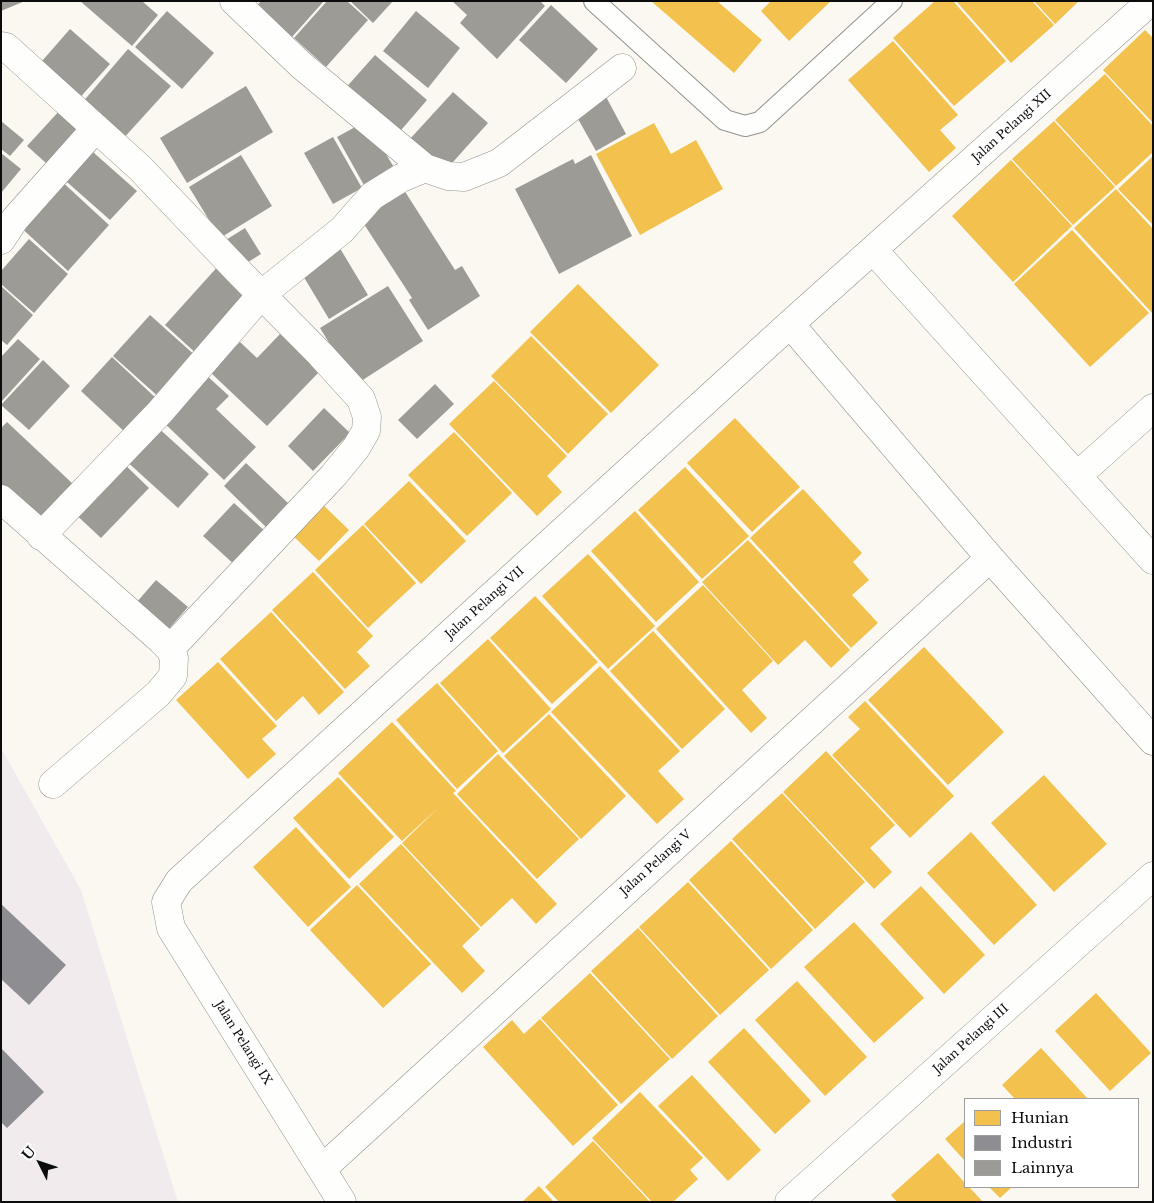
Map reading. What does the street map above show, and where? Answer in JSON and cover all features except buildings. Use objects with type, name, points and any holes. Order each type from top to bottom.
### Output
[{"type":"street","points":[[234,1],[301,66],[425,168],[448,176],[464,177],[499,163],[622,68]]},
{"type":"street","name":"Jalan Pelangi XII","points":[[790,324],[874,251],[1150,1]]},
{"type":"street","points":[[1,46],[6,47],[140,168],[320,354],[361,399],[367,417],[366,431],[356,448],[333,476],[241,576],[170,649]]},
{"type":"street","points":[[1,240],[15,219],[96,128]]},
{"type":"street","points":[[41,536],[160,412],[262,294],[342,230],[372,196],[401,178],[425,168]]},
{"type":"street","points":[[874,251],[1153,560]]},
{"type":"street","points":[[790,324],[990,558],[1153,741]]},
{"type":"street","name":"Jalan Pelangi VII","points":[[180,881],[790,324]]},
{"type":"street","points":[[1077,476],[1153,408]]},
{"type":"street","points":[[1,499],[170,649],[174,658],[173,676],[158,694],[52,784]]},
{"type":"street","name":"Jalan Pelangi V","points":[[322,1168],[990,558]]},
{"type":"street","name":"Jalan Pelangi III","points":[[790,1202],[1153,876]]},
{"type":"street","name":"Jalan Pelangi IX","points":[[180,881],[166,902],[171,928],[342,1202]]},
{"type":"lane","points":[[594,1],[725,120],[744,126],[760,122],[892,1]]},
{"type":"shaded area","points":[[1,748],[81,890],[178,1202],[1,1202]]}]
